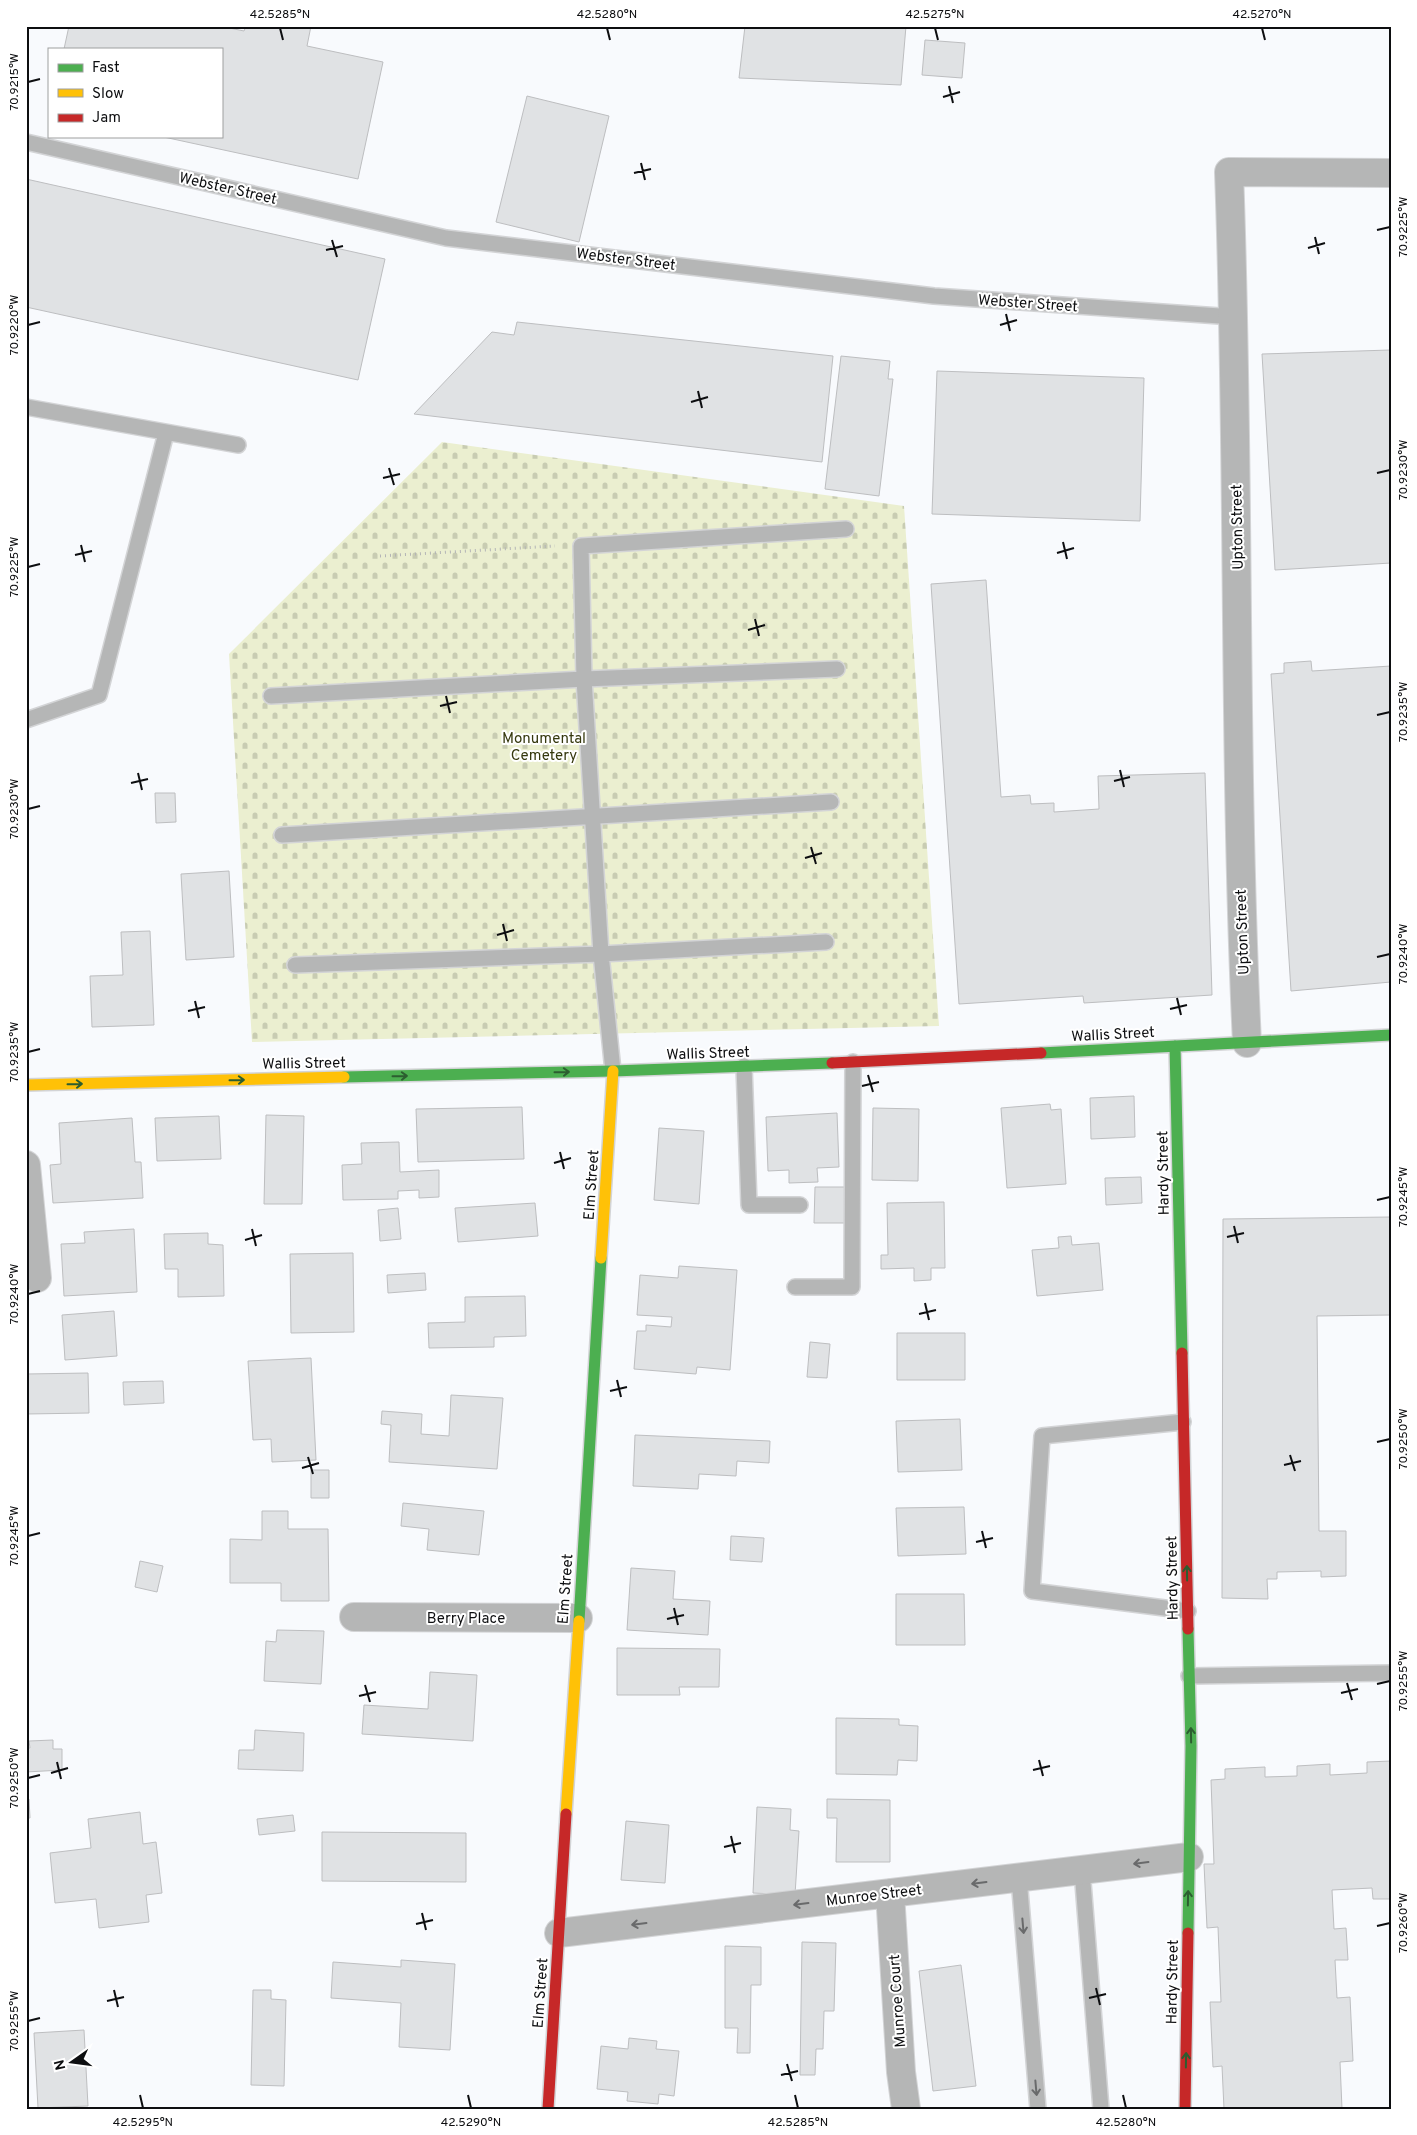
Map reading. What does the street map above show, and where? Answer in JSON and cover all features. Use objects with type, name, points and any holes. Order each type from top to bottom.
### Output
[{"type":"street","name":"Upton Street","points":[[1247,1043],[1241,923],[1234,318],[1229,172],[1391,173]]},
{"type":"street","name":"Wallis Street","points":[[26,1085],[613,1071],[853,1062],[1391,1035]]},
{"type":"street","name":"Hardy Street","points":[[1175,1046],[1191,1746],[1185,2109]]},
{"type":"street","name":"Elm Street","points":[[548,2109],[613,1071]]},
{"type":"street","points":[[26,1165],[37,1278]]},
{"type":"street","name":"Berry Place","points":[[354,1618],[578,1618]]},
{"type":"street","name":"Munroe Street","points":[[559,1933],[1189,1857]]},
{"type":"street","name":"Munroe Court","points":[[890,1894],[901,2072],[906,2109]]},
{"type":"lane","name":"Webster Street","points":[[26,142],[446,238],[934,296],[1234,318]]},
{"type":"lane","points":[[26,407],[238,445]]},
{"type":"lane","points":[[26,720],[99,695],[166,433]]},
{"type":"lane","points":[[613,1071],[601,954],[594,816],[584,679],[581,546],[846,529]]},
{"type":"lane","points":[[271,696],[584,679],[837,668]]},
{"type":"lane","points":[[282,835],[831,802]]},
{"type":"lane","points":[[294,965],[601,954],[826,942]]},
{"type":"lane","points":[[795,1287],[852,1287],[853,1062]]},
{"type":"lane","points":[[744,1066],[749,1205],[800,1204]]},
{"type":"lane","points":[[1183,1422],[1042,1436],[1032,1591],[1188,1611]]},
{"type":"lane","points":[[1189,1676],[1391,1672]]},
{"type":"lane","points":[[1082,1870],[1100,2109]]},
{"type":"lane","points":[[1019,1878],[1038,2109]]},
{"type":"path","points":[[380,556],[500,548],[581,546]]},
{"type":"green space","name":"Monumental Cemetery","points":[[442,442],[904,506],[939,1026],[252,1042],[229,654]]},
{"type":"building","points":[[69,26],[220,26],[244,31],[246,26],[311,26],[307,46],[383,62],[358,179],[168,138],[222,138],[222,48],[64,48]]},
{"type":"building","points":[[745,26],[906,26],[901,85],[739,78]]},
{"type":"building","points":[[925,40],[965,43],[962,78],[922,75]]},
{"type":"building","points":[[527,96],[609,116],[579,242],[496,222]]},
{"type":"building","points":[[26,179],[385,259],[358,380],[26,307]]},
{"type":"building","points":[[517,322],[833,356],[822,462],[414,414],[492,332],[514,335]]},
{"type":"building","points":[[1390,350],[1391,563],[1275,570],[1262,354]]},
{"type":"building","points":[[841,356],[890,361],[888,379],[893,379],[879,496],[825,489]]},
{"type":"building","points":[[937,371],[1144,378],[1140,521],[932,514]]},
{"type":"building","points":[[986,580],[1001,797],[1030,795],[1031,804],[1054,803],[1054,812],[1099,809],[1098,776],[1205,773],[1212,995],[1084,1003],[1083,996],[959,1004],[931,584]]},
{"type":"building","points":[[1311,661],[1312,671],[1391,666],[1391,982],[1291,991],[1271,674],[1284,673],[1284,663]]},
{"type":"building","points":[[155,793],[175,793],[176,822],[156,823]]},
{"type":"building","points":[[229,871],[234,957],[186,960],[181,874]]},
{"type":"building","points":[[150,931],[154,1025],[92,1027],[90,976],[123,975],[121,932]]},
{"type":"building","points":[[1134,1096],[1135,1137],[1091,1139],[1090,1098]]},
{"type":"building","points":[[1050,1104],[1051,1110],[1061,1109],[1066,1184],[1007,1188],[1001,1108]]},
{"type":"building","points":[[522,1107],[524,1159],[418,1162],[416,1109]]},
{"type":"building","points":[[873,1108],[919,1109],[918,1181],[872,1180]]},
{"type":"building","points":[[837,1113],[839,1167],[817,1168],[818,1182],[789,1183],[789,1170],[768,1171],[766,1117]]},
{"type":"building","points":[[266,1115],[304,1116],[302,1204],[264,1204]]},
{"type":"building","points":[[219,1116],[221,1159],[157,1161],[155,1118]]},
{"type":"building","points":[[132,1118],[135,1162],[141,1162],[143,1198],[53,1203],[50,1165],[61,1164],[59,1123]]},
{"type":"building","points":[[659,1128],[704,1131],[699,1204],[654,1200]]},
{"type":"building","points":[[399,1142],[400,1172],[439,1170],[439,1197],[419,1198],[419,1190],[398,1191],[398,1199],[343,1200],[342,1165],[362,1164],[361,1143]]},
{"type":"building","points":[[1141,1177],[1142,1203],[1106,1205],[1105,1178]]},
{"type":"building","points":[[815,1187],[846,1187],[846,1223],[814,1223]]},
{"type":"building","points":[[944,1202],[945,1268],[931,1268],[931,1280],[914,1281],[914,1268],[881,1269],[881,1255],[888,1255],[887,1203]]},
{"type":"building","points":[[535,1203],[538,1236],[458,1242],[455,1208]]},
{"type":"building","points":[[398,1208],[401,1239],[380,1241],[378,1210]]},
{"type":"building","points":[[1391,1217],[1391,1315],[1317,1316],[1319,1531],[1346,1531],[1346,1576],[1321,1577],[1321,1571],[1277,1572],[1277,1579],[1267,1579],[1268,1599],[1222,1598],[1223,1219]]},
{"type":"building","points":[[134,1229],[137,1292],[64,1296],[61,1244],[85,1243],[84,1232]]},
{"type":"building","points":[[208,1233],[208,1244],[223,1245],[224,1296],[178,1297],[178,1269],[165,1269],[164,1234]]},
{"type":"building","points":[[1071,1236],[1072,1245],[1099,1243],[1103,1290],[1037,1296],[1032,1250],[1059,1248],[1058,1237]]},
{"type":"building","points":[[353,1253],[354,1332],[291,1333],[290,1254]]},
{"type":"building","points":[[679,1266],[737,1270],[730,1370],[697,1367],[696,1374],[634,1369],[637,1331],[646,1331],[646,1325],[671,1327],[672,1317],[637,1315],[640,1275],[678,1278]]},
{"type":"building","points":[[425,1273],[426,1290],[388,1293],[387,1275]]},
{"type":"building","points":[[525,1296],[526,1336],[494,1337],[494,1347],[429,1348],[428,1323],[465,1322],[465,1297]]},
{"type":"building","points":[[114,1311],[117,1356],[65,1360],[62,1315]]},
{"type":"building","points":[[897,1333],[965,1333],[965,1380],[897,1380]]},
{"type":"building","points":[[810,1342],[830,1344],[827,1378],[807,1377]]},
{"type":"building","points":[[311,1358],[316,1460],[272,1462],[271,1439],[253,1440],[248,1361]]},
{"type":"building","points":[[88,1373],[89,1413],[26,1414],[26,1374]]},
{"type":"building","points":[[163,1381],[164,1403],[124,1405],[123,1382]]},
{"type":"building","points":[[451,1395],[503,1398],[497,1469],[389,1462],[391,1425],[381,1424],[382,1411],[422,1414],[421,1434],[449,1436]]},
{"type":"building","points":[[960,1419],[962,1470],[898,1472],[896,1421]]},
{"type":"building","points":[[635,1435],[770,1441],[769,1463],[737,1461],[736,1476],[699,1474],[698,1489],[633,1486]]},
{"type":"building","points":[[311,1470],[329,1470],[329,1498],[311,1498]]},
{"type":"building","points":[[403,1503],[484,1511],[479,1555],[427,1550],[429,1529],[401,1526]]},
{"type":"building","points":[[964,1507],[966,1554],[898,1556],[896,1508]]},
{"type":"building","points":[[262,1511],[288,1511],[288,1529],[328,1529],[329,1601],[281,1601],[281,1583],[230,1583],[230,1539],[262,1540]]},
{"type":"building","points":[[731,1536],[764,1538],[762,1562],[730,1560]]},
{"type":"building","points":[[140,1561],[163,1566],[157,1592],[135,1587]]},
{"type":"building","points":[[631,1568],[675,1571],[673,1599],[710,1601],[708,1635],[627,1630]]},
{"type":"building","points":[[896,1594],[964,1594],[965,1645],[896,1645]]},
{"type":"building","points":[[277,1630],[324,1631],[321,1684],[264,1681],[266,1641],[276,1642]]},
{"type":"building","points":[[617,1648],[720,1649],[719,1687],[679,1687],[680,1695],[617,1695]]},
{"type":"building","points":[[430,1672],[477,1675],[473,1741],[362,1734],[364,1705],[428,1709]]},
{"type":"building","points":[[836,1718],[899,1719],[899,1725],[918,1726],[917,1761],[898,1760],[897,1775],[836,1774]]},
{"type":"building","points":[[255,1730],[304,1733],[303,1771],[238,1769],[239,1750],[254,1750]]},
{"type":"building","points":[[53,1740],[53,1749],[62,1749],[62,1770],[26,1772],[26,1748],[30,1748],[29,1741]]},
{"type":"building","points":[[1391,1761],[1391,1899],[1373,1899],[1372,1888],[1332,1890],[1334,1929],[1346,1928],[1348,1960],[1335,1960],[1337,1998],[1350,1997],[1353,2061],[1340,2062],[1342,2109],[1224,2109],[1222,2066],[1213,2067],[1210,2002],[1221,2002],[1218,1927],[1207,1928],[1204,1864],[1214,1864],[1211,1780],[1225,1779],[1225,1769],[1265,1767],[1265,1777],[1297,1776],[1297,1766],[1330,1764],[1330,1775],[1367,1773],[1367,1762]]},
{"type":"building","points":[[26,1799],[29,1799],[30,1818],[26,1818]]},
{"type":"building","points":[[827,1799],[890,1800],[890,1862],[836,1862],[837,1818],[827,1818]]},
{"type":"building","points":[[757,1807],[791,1809],[790,1830],[799,1831],[795,1895],[753,1893]]},
{"type":"building","points":[[140,1812],[143,1844],[156,1842],[162,1893],[146,1895],[149,1922],[99,1928],[96,1899],[55,1903],[50,1853],[91,1848],[88,1819]]},
{"type":"building","points":[[293,1815],[295,1831],[259,1835],[257,1819]]},
{"type":"building","points":[[626,1821],[669,1825],[665,1883],[621,1880]]},
{"type":"building","points":[[322,1832],[466,1833],[466,1882],[322,1881]]},
{"type":"building","points":[[802,1942],[836,1943],[834,2011],[824,2011],[823,2049],[816,2049],[815,2075],[800,2075]]},
{"type":"building","points":[[725,1946],[761,1947],[761,1985],[751,1985],[750,2053],[737,2053],[738,2028],[725,2028]]},
{"type":"building","points":[[401,1960],[455,1964],[450,2050],[399,2047],[401,2003],[331,1998],[333,1962],[401,1967]]},
{"type":"building","points":[[961,1965],[976,2086],[933,2091],[919,1971]]},
{"type":"building","points":[[253,1990],[271,1990],[271,1999],[286,2000],[284,2086],[251,2085]]},
{"type":"building","points":[[84,2030],[88,2106],[38,2108],[34,2033]]},
{"type":"building","points":[[629,2038],[657,2041],[656,2049],[679,2051],[674,2096],[659,2094],[658,2104],[627,2101],[628,2092],[597,2089],[601,2046],[628,2049]]},
{"type":"traffic: fast","points":[[1041,1053],[1391,1035]]},
{"type":"traffic: fast","points":[[1175,1046],[1182,1353]]},
{"type":"traffic: fast","points":[[344,1077],[613,1071],[832,1063]]},
{"type":"traffic: fast","points":[[579,1621],[601,1258]]},
{"type":"traffic: fast","points":[[1188,1629],[1191,1746],[1188,1933]]},
{"type":"traffic: slow","points":[[601,1258],[613,1071]]},
{"type":"traffic: slow","points":[[26,1085],[344,1077]]},
{"type":"traffic: slow","points":[[566,1814],[579,1621]]},
{"type":"traffic: jam","points":[[832,1063],[1041,1053]]},
{"type":"traffic: jam","points":[[1182,1353],[1188,1629]]},
{"type":"traffic: jam","points":[[548,2109],[566,1814]]},
{"type":"traffic: jam","points":[[1185,2109],[1188,1933]]}]
